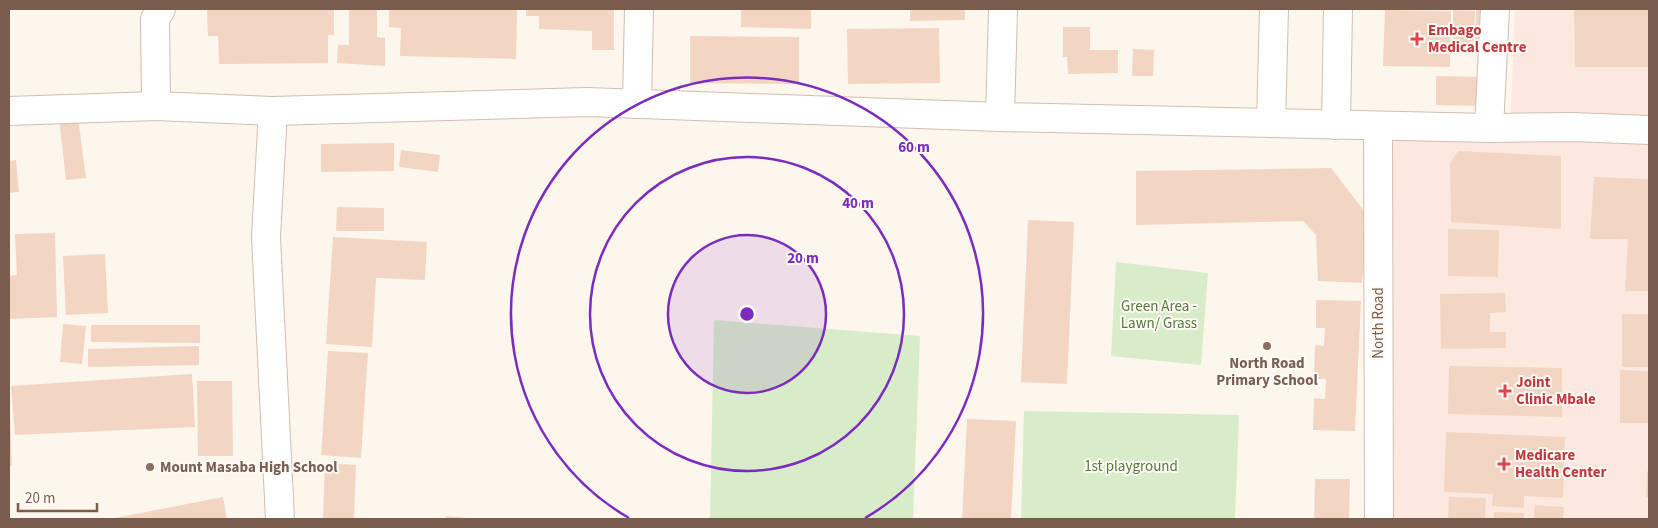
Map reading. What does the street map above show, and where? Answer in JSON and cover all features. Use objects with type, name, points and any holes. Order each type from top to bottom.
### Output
[{"type":"street","points":[[156,106],[156,19],[161,9]]},
{"type":"street","points":[[637,104],[639,9]]},
{"type":"street","points":[[1000,117],[1003,9]]},
{"type":"street","points":[[1271,123],[1274,9]]},
{"type":"street","points":[[1336,125],[1338,9]]},
{"type":"street","points":[[1489,128],[1494,9]]},
{"type":"street","points":[[9,111],[156,106],[273,111],[587,102],[1000,117],[1649,130]]},
{"type":"street","points":[[273,111],[266,237],[280,519]]},
{"type":"street","name":"North Road","points":[[1378,126],[1379,519]]},
{"type":"shaded area","points":[[1515,9],[1649,9],[1649,519],[1380,519],[1390,126],[1510,131]]},
{"type":"green space","name":"Green Area - Lawn/ Grass","points":[[1116,262],[1208,273],[1201,365],[1111,356]]},
{"type":"green space","points":[[714,320],[920,336],[913,519],[710,519]]},
{"type":"green space","name":"1st playground","points":[[1024,411],[1239,415],[1235,519],[1021,519]]},
{"type":"building","points":[[207,9],[334,9],[334,35],[328,35],[328,63],[219,64],[218,36],[208,36]]},
{"type":"building","points":[[349,9],[377,9],[377,37],[385,38],[385,66],[337,63],[338,45],[349,45]]},
{"type":"building","points":[[389,9],[517,9],[516,59],[400,56],[401,28],[389,27]]},
{"type":"building","points":[[526,9],[614,9],[614,50],[592,50],[592,31],[539,29],[539,16],[526,16]]},
{"type":"building","points":[[741,9],[811,9],[811,29],[741,27]]},
{"type":"building","points":[[910,9],[965,9],[965,20],[910,21]]},
{"type":"building","points":[[1476,9],[1490,9],[1490,52],[1475,52]]},
{"type":"building","points":[[1574,9],[1649,9],[1649,67],[1575,67]]},
{"type":"building","name":"Embago Medical Centre","points":[[1385,10],[1451,11],[1450,67],[1383,66]]},
{"type":"building","points":[[1453,10],[1475,11],[1474,50],[1453,49]]},
{"type":"building","points":[[1063,27],[1090,27],[1090,50],[1118,50],[1118,73],[1068,74],[1067,57],[1063,57]]},
{"type":"building","points":[[939,28],[940,83],[848,84],[847,29]]},
{"type":"building","points":[[690,36],[799,37],[799,84],[690,83]]},
{"type":"building","points":[[1133,49],[1154,50],[1153,76],[1132,76]]},
{"type":"building","points":[[1436,76],[1482,77],[1481,106],[1436,105]]},
{"type":"building","points":[[78,117],[86,178],[66,180],[59,119]]},
{"type":"building","points":[[394,143],[394,171],[321,172],[321,144]]},
{"type":"building","points":[[401,150],[440,155],[438,172],[399,167]]},
{"type":"building","points":[[1458,151],[1561,156],[1561,229],[1451,222],[1450,163]]},
{"type":"building","points":[[16,160],[19,192],[9,193],[9,161]]},
{"type":"building","points":[[1331,168],[1368,216],[1362,283],[1318,281],[1316,235],[1303,221],[1136,225],[1136,171]]},
{"type":"building","points":[[1594,177],[1649,179],[1649,291],[1625,291],[1628,239],[1590,239]]},
{"type":"building","points":[[337,207],[384,208],[384,231],[336,231]]},
{"type":"building","points":[[1028,220],[1074,222],[1067,384],[1021,382]]},
{"type":"building","points":[[1448,229],[1499,230],[1498,277],[1448,276]]},
{"type":"building","points":[[55,233],[57,317],[9,319],[9,276],[17,275],[15,234]]},
{"type":"building","points":[[333,237],[427,242],[425,280],[376,278],[372,347],[326,344]]},
{"type":"building","points":[[105,254],[108,313],[66,315],[63,256]]},
{"type":"building","points":[[1505,293],[1506,312],[1490,313],[1490,332],[1506,332],[1506,348],[1441,349],[1440,294]]},
{"type":"building","points":[[1316,300],[1361,301],[1355,431],[1313,430],[1314,398],[1325,399],[1326,379],[1314,379],[1315,345],[1324,346],[1325,328],[1316,328]]},
{"type":"building","points":[[1622,314],[1649,314],[1649,367],[1622,367]]},
{"type":"building","points":[[63,324],[86,326],[82,364],[60,362]]},
{"type":"building","points":[[91,325],[200,325],[200,343],[91,342]]},
{"type":"building","points":[[199,346],[199,365],[88,367],[88,349]]},
{"type":"building","points":[[328,351],[368,353],[361,458],[321,455]]},
{"type":"building","name":"Joint Clinic Mbale","points":[[1449,366],[1562,368],[1562,417],[1448,414]]},
{"type":"building","points":[[1620,370],[1649,371],[1649,423],[1620,423]]},
{"type":"building","points":[[192,374],[195,427],[15,435],[11,386]]},
{"type":"building","points":[[197,381],[232,381],[233,456],[198,456]]},
{"type":"building","points":[[10,414],[12,466],[9,466]]},
{"type":"building","points":[[967,419],[1016,421],[1011,519],[962,519]]},
{"type":"building","name":"Medicare Health Center","points":[[1446,432],[1565,437],[1563,498],[1524,496],[1524,508],[1492,506],[1493,494],[1444,492]]},
{"type":"building","points":[[325,463],[356,465],[354,519],[323,518]]},
{"type":"building","points":[[1647,471],[1649,471],[1649,498],[1646,497]]},
{"type":"building","points":[[1315,479],[1350,479],[1349,519],[1314,519]]},
{"type":"building","points":[[223,497],[227,519],[115,519],[115,518]]},
{"type":"building","points":[[1449,497],[1486,498],[1485,519],[1448,519]]},
{"type":"building","name":"Medicare Health Center","points":[[1535,505],[1564,507],[1563,519],[1534,519]]},
{"type":"building","points":[[1494,512],[1524,513],[1524,519],[1494,519]]},
{"type":"building","points":[[446,516],[468,518],[468,519],[445,519]]},
{"type":"place","name":"Embago Medical Centre","points":[[1417,39]]},
{"type":"place","name":"North Road Primary School","points":[[1267,346]]},
{"type":"place","name":"Joint Clinic Mbale","points":[[1505,391]]},
{"type":"place","name":"Medicare Health Center","points":[[1504,464]]},
{"type":"place","name":"Mount Masaba High School","points":[[150,467]]}]
